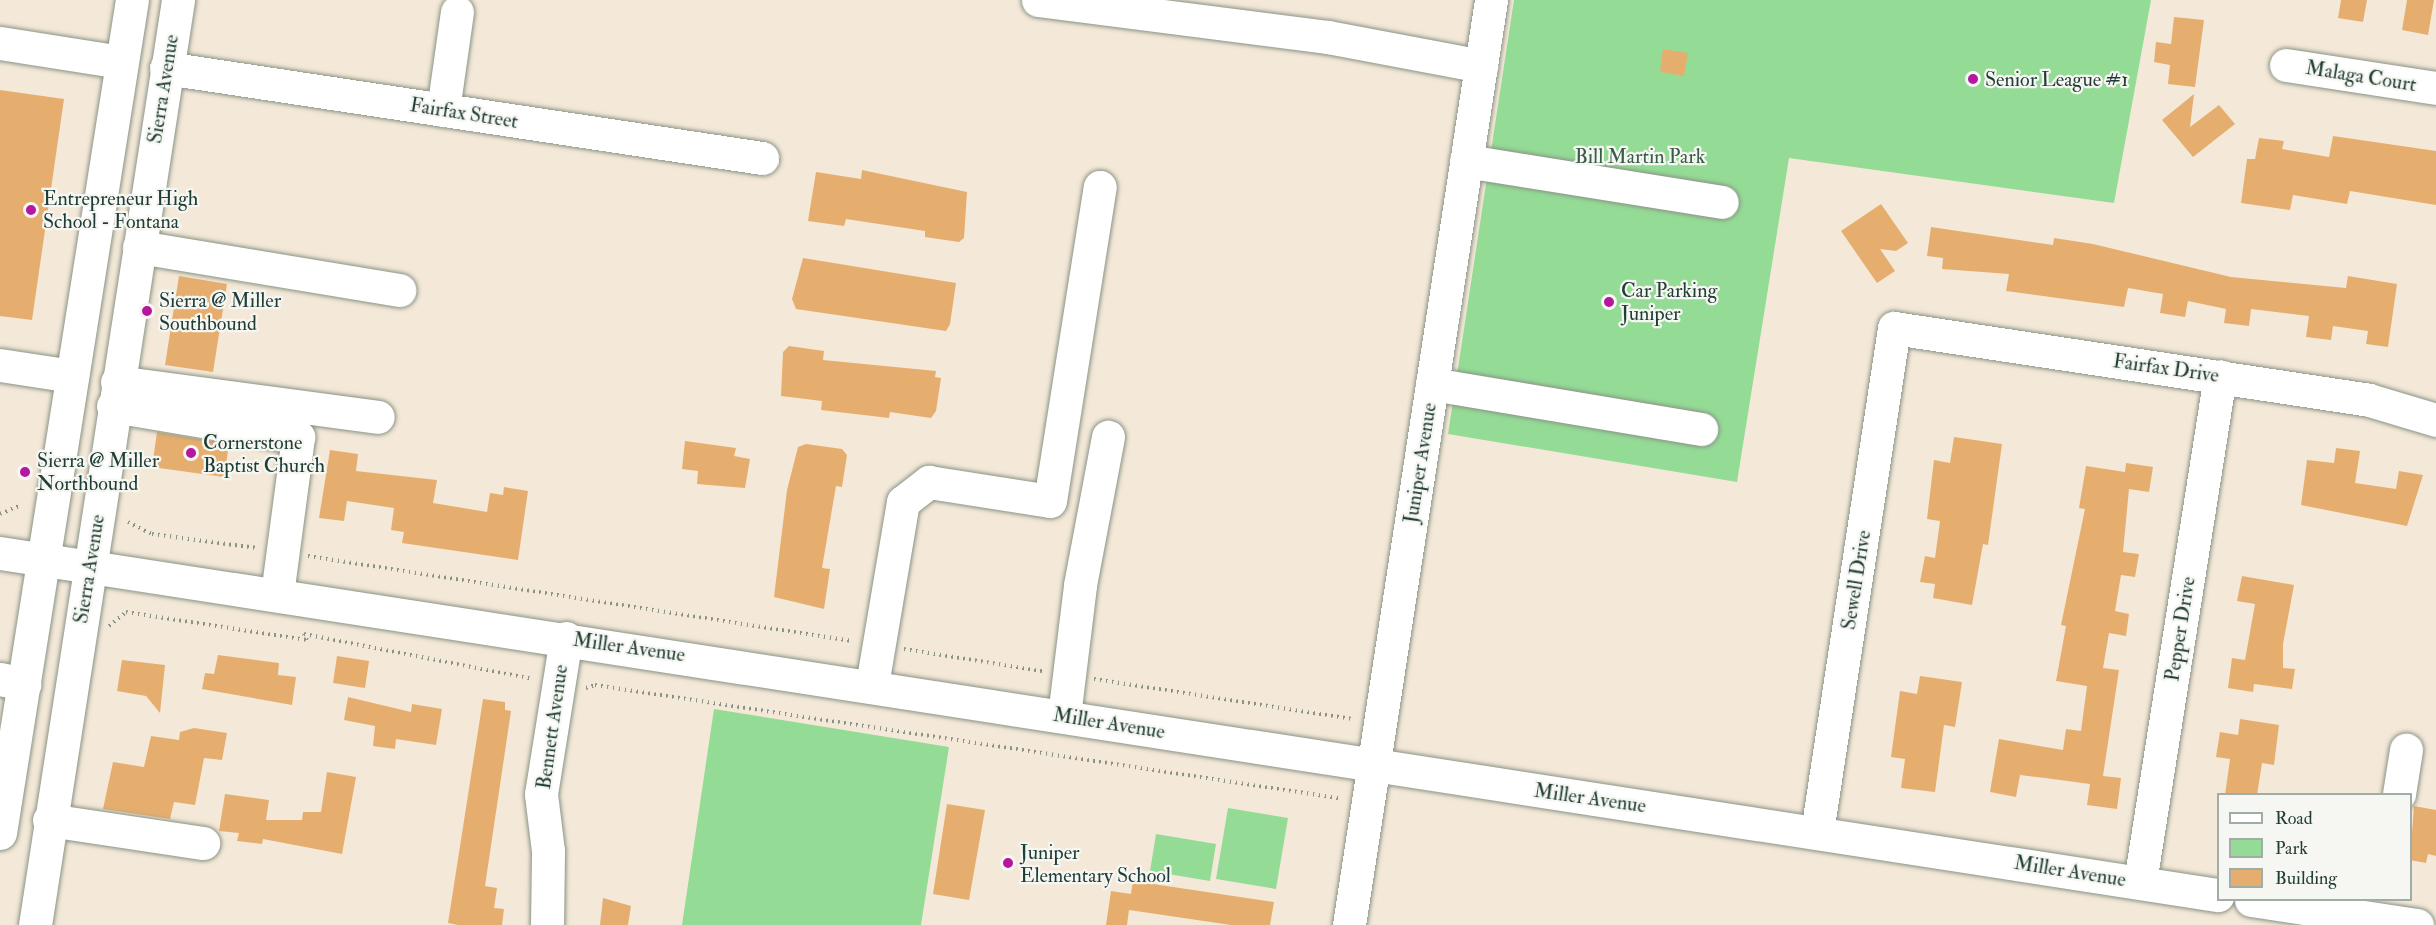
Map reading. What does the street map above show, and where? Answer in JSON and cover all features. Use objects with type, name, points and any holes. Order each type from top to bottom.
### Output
[{"type":"street","points":[[0,833],[12,681],[43,560],[132,0]]},
{"type":"street","name":"Sierra Avenue","points":[[35,925],[49,820],[178,0]]},
{"type":"street","points":[[1038,0],[1328,37],[1480,66]]},
{"type":"street","name":"Juniper Avenue","points":[[1349,925],[1491,0]]},
{"type":"street","points":[[443,110],[457,12]]},
{"type":"street","points":[[0,43],[122,62]]},
{"type":"street","name":"Malaga Court","points":[[2286,65],[2436,88]]},
{"type":"street","name":"Fairfax Street","points":[[166,68],[762,158]]},
{"type":"street","points":[[1466,161],[1722,202]]},
{"type":"street","points":[[872,685],[903,502],[929,482],[1050,501],[1100,187]]},
{"type":"street","points":[[139,247],[399,290]]},
{"type":"street","name":"Fairfax Drive","points":[[1894,328],[2369,400],[2436,420]]},
{"type":"street","name":"Sewell Drive","points":[[1817,832],[1894,328]]},
{"type":"street","points":[[0,365],[72,376]]},
{"type":"street","name":"Pepper Drive","points":[[2140,882],[2220,376]]},
{"type":"street","points":[[1432,384],[1701,429]]},
{"type":"street","points":[[115,394],[378,417]]},
{"type":"street","points":[[115,394],[298,437],[277,594]]},
{"type":"street","points":[[1064,716],[1108,437]]},
{"type":"street","name":"Miller Avenue","points":[[0,553],[872,685],[1374,766],[2217,895]]},
{"type":"street","name":"Bennett Avenue","points":[[547,925],[548,851],[541,794],[566,638]]},
{"type":"street","points":[[2399,793],[2406,750]]},
{"type":"street","points":[[49,820],[203,843]]},
{"type":"street","points":[[2265,901],[2380,909],[2416,925]]},
{"type":"path","points":[[0,514],[19,506]]},
{"type":"path","points":[[128,522],[153,534],[282,552],[1351,719]]},
{"type":"path","points":[[116,616],[126,612],[307,640],[304,633],[373,643],[373,650],[518,673],[532,677],[535,684]]},
{"type":"path","points":[[583,691],[595,685],[1338,798]]},
{"type":"green space","name":"Bill Martin Park","points":[[1514,0],[2151,0],[2114,203],[1789,158],[1737,482],[1448,434]]},
{"type":"green space","points":[[714,709],[949,747],[921,925],[682,925]]},
{"type":"green space","points":[[1228,808],[1288,818],[1276,889],[1216,879]]},
{"type":"green space","points":[[1156,834],[1216,844],[1210,881],[1150,871]]},
{"type":"building","points":[[2341,0],[2367,0],[2363,22],[2338,18]]},
{"type":"building","points":[[2407,0],[2434,0],[2428,35],[2402,30]]},
{"type":"building","points":[[2174,17],[2204,20],[2195,87],[2168,84],[2170,65],[2154,62],[2156,42],[2171,44]]},
{"type":"building","points":[[1663,49],[1688,53],[1684,76],[1660,72]]},
{"type":"building","points":[[0,90],[64,99],[32,320],[0,316]]},
{"type":"building","points":[[2194,94],[2190,127],[2219,105],[2235,124],[2193,157],[2162,120]]},
{"type":"building","points":[[2333,136],[2436,151],[2436,205],[2350,191],[2347,204],[2293,195],[2290,210],[2241,203],[2247,159],[2255,159],[2259,138],[2284,141],[2282,149],[2329,157]]},
{"type":"building","points":[[862,170],[967,192],[964,238],[959,242],[925,237],[925,231],[846,219],[844,226],[808,221],[816,172],[861,179]]},
{"type":"building","points":[[1881,204],[1908,243],[1896,251],[1880,249],[1895,271],[1877,283],[1841,231]]},
{"type":"building","points":[[1931,227],[2053,245],[2054,238],[2093,244],[2231,277],[2346,288],[2348,276],[2397,284],[2388,347],[2366,344],[2368,331],[2333,326],[2331,340],[2306,337],[2309,316],[2251,309],[2249,326],[2224,323],[2226,309],[2188,301],[2185,317],[2160,313],[2163,294],[2128,288],[2124,307],[2006,291],[2009,274],[1942,269],[1943,258],[1927,256]]},
{"type":"building","points":[[803,258],[956,283],[950,324],[946,331],[796,309],[792,299]]},
{"type":"building","points":[[179,276],[227,284],[213,372],[165,365]]},
{"type":"building","points":[[789,346],[824,351],[823,360],[936,371],[935,377],[941,378],[936,411],[931,418],[890,412],[889,418],[821,410],[822,401],[781,396],[783,352]]},
{"type":"building","name":"Cornerstone Baptist Church","points":[[157,432],[229,444],[224,477],[152,467]]},
{"type":"building","points":[[1954,437],[2002,444],[1988,545],[1983,544],[1972,605],[1933,598],[1935,584],[1920,582],[1925,556],[1935,558],[1940,521],[1927,519],[1934,460],[1950,463]]},
{"type":"building","points":[[685,441],[736,448],[734,456],[750,459],[745,488],[697,484],[698,471],[682,469]]},
{"type":"building","points":[[806,444],[842,449],[847,455],[842,487],[836,486],[822,568],[830,569],[824,609],[774,597],[787,490],[798,447]]},
{"type":"building","points":[[2336,448],[2360,451],[2355,483],[2396,489],[2399,471],[2423,475],[2407,526],[2301,505],[2307,460],[2334,463]]},
{"type":"building","points":[[330,450],[358,454],[356,471],[437,480],[433,503],[487,512],[490,493],[503,495],[504,487],[528,491],[518,560],[402,543],[404,532],[391,530],[394,508],[347,501],[344,521],[319,518]]},
{"type":"building","points":[[2126,463],[2153,467],[2149,492],[2129,489],[2123,552],[2139,554],[2135,577],[2121,575],[2115,611],[2129,614],[2126,636],[2109,633],[2103,668],[2119,670],[2103,776],[2121,778],[2117,809],[2087,805],[2090,784],[2020,775],[2016,797],[1990,792],[1999,739],[2063,750],[2066,729],[2081,731],[2087,686],[2056,681],[2066,626],[2061,625],[2085,509],[2079,508],[2086,466],[2125,472]]},
{"type":"building","points":[[2242,576],[2294,585],[2283,644],[2283,668],[2295,669],[2292,689],[2254,684],[2253,692],[2228,688],[2232,658],[2245,660],[2255,604],[2237,601]]},
{"type":"building","points":[[218,655],[279,663],[278,675],[296,677],[292,705],[202,689],[205,673],[214,674]]},
{"type":"building","points":[[337,656],[369,661],[365,688],[333,683]]},
{"type":"building","points":[[122,660],[165,665],[160,713],[146,696],[117,691]]},
{"type":"building","points":[[1920,676],[1962,682],[1955,727],[1944,725],[1935,792],[1901,788],[1905,759],[1891,757],[1900,691],[1917,694]]},
{"type":"building","points":[[348,697],[411,712],[412,704],[442,709],[436,745],[396,739],[395,749],[373,746],[375,726],[344,720]]},
{"type":"building","points":[[483,699],[505,702],[505,710],[511,711],[485,886],[497,888],[494,908],[504,909],[502,925],[458,925],[448,923]]},
{"type":"building","points":[[2240,719],[2279,725],[2274,765],[2262,763],[2257,793],[2225,793],[2230,759],[2216,757],[2220,732],[2238,735]]},
{"type":"building","points":[[194,728],[227,733],[222,760],[204,758],[195,805],[174,802],[170,819],[103,809],[113,762],[144,767],[151,736],[179,740],[180,732]]},
{"type":"building","points":[[327,772],[356,777],[342,854],[263,839],[262,844],[237,841],[239,833],[219,831],[225,794],[269,800],[266,820],[302,820],[303,812],[321,812]]},
{"type":"building","points":[[947,804],[985,810],[969,900],[933,894]]},
{"type":"building","points":[[2414,806],[2436,810],[2436,856],[2428,854],[2426,863],[2412,860]]},
{"type":"building","points":[[1133,881],[1274,902],[1270,925],[1231,925],[1129,910],[1127,925],[1106,925],[1111,891],[1131,894]]},
{"type":"building","points":[[603,898],[631,906],[628,925],[600,925]]},
{"type":"place","name":"Senior League #1","points":[[1973,79]]},
{"type":"place","name":"Entrepreneur High School - Fontana","points":[[31,210]]},
{"type":"place","name":"Car Parking Juniper","points":[[1609,302]]},
{"type":"place","name":"Sierra @ Miller Southbound","points":[[147,311]]},
{"type":"place","name":"Cornerstone Baptist Church","points":[[191,453]]},
{"type":"place","name":"Sierra @ Miller Northbound","points":[[25,472]]},
{"type":"place","name":"Juniper Elementary School","points":[[1008,863]]}]
